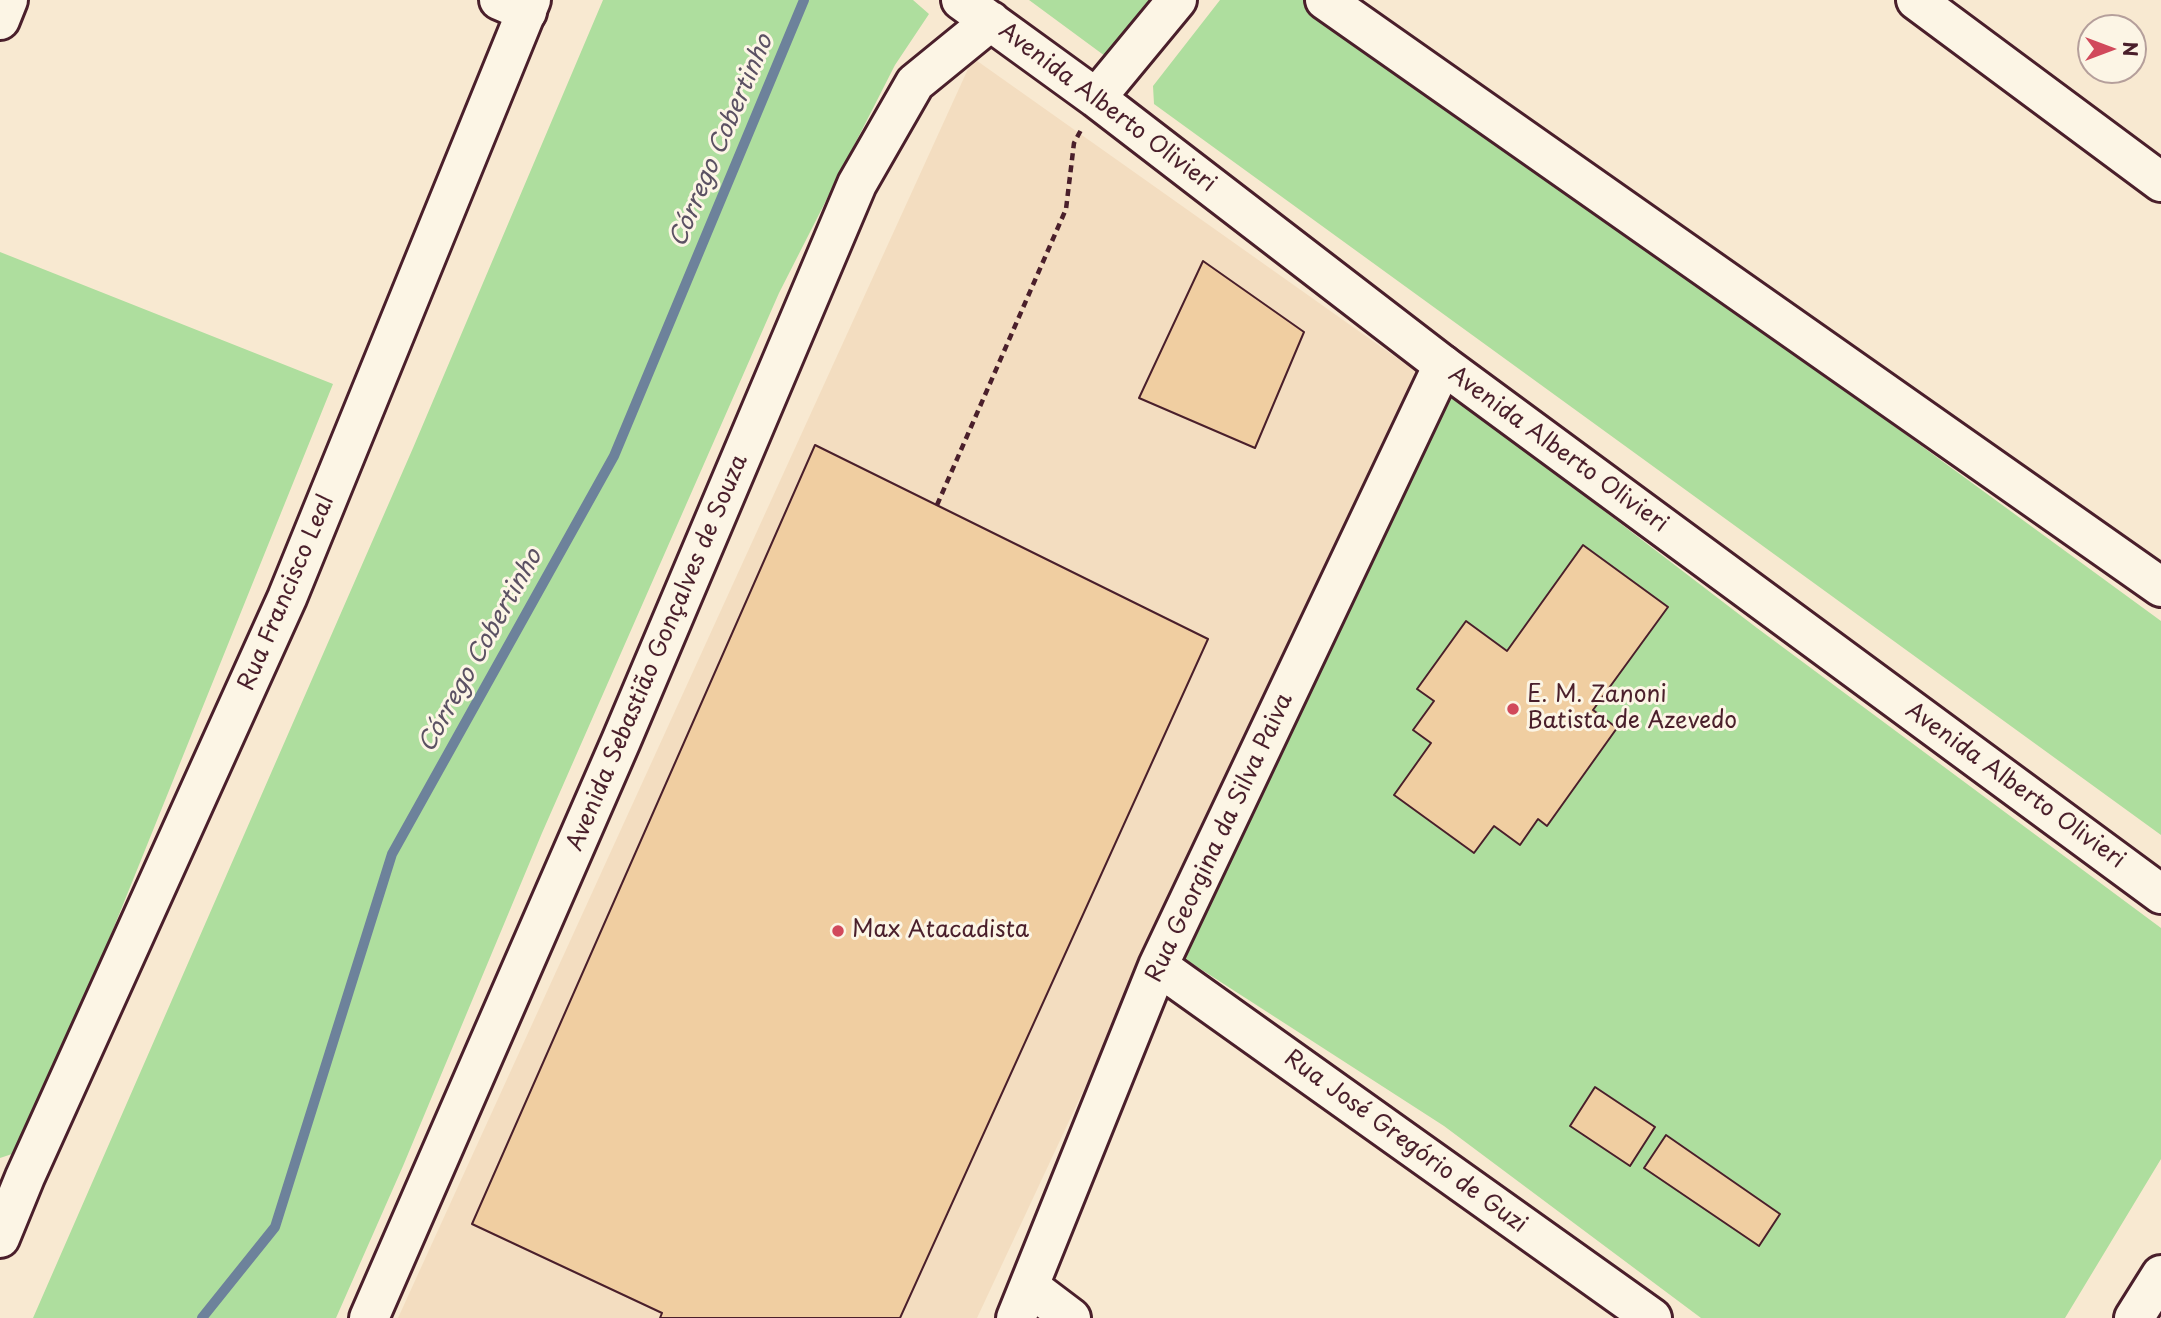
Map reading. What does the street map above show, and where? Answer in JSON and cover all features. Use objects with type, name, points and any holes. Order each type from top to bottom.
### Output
[{"type":"main road","points":[[0,20],[8,0]]},
{"type":"main road","points":[[1096,98],[1177,0]]},
{"type":"main road","points":[[1325,0],[2161,587]]},
{"type":"main road","points":[[1916,0],[2161,182]]},
{"type":"main road","name":"Rua Francisco Leal","points":[[13,1187],[288,598],[519,4]]},
{"type":"main road","name":"Avenida Alberto Olivieri","points":[[976,10],[1096,98],[1443,365],[2161,894]]},
{"type":"main road","name":"Avenida Sebastião Gonçalves de Souza","points":[[369,1318],[621,741],[857,184],[915,83],[976,10]]},
{"type":"main road","name":"Rua Georgina da Silva Paiva","points":[[1023,1303],[1158,965],[1443,365]]},
{"type":"main road","name":"Rua José Gregório de Guzi","points":[[1158,965],[1652,1318]]},
{"type":"main road","points":[[0,1238],[13,1187]]},
{"type":"main road","points":[[2134,1318],[2160,1280]]},
{"type":"main road","points":[[1023,1303],[1071,1318]]},
{"type":"path","points":[[937,505],[1066,209],[1074,143],[1096,98]]},
{"type":"shaded area","points":[[973,58],[1418,373],[977,1318],[398,1318]]},
{"type":"green space","points":[[603,0],[913,0],[929,14],[895,65],[779,293],[542,833],[403,1166],[336,1318],[33,1318],[413,448]]},
{"type":"green space","points":[[1029,0],[1150,0],[1105,56]]},
{"type":"green space","points":[[1220,0],[1311,0],[2161,621],[2161,835],[1154,104],[1153,86]]},
{"type":"green space","points":[[0,252],[333,384],[24,1150],[0,1158]]},
{"type":"green space","points":[[1450,393],[1757,628],[2161,928],[2161,1159],[2065,1318],[1701,1318],[1444,1126],[1185,959]]},
{"type":"building","points":[[1203,261],[1304,332],[1255,448],[1139,398]]},
{"type":"building","name":"Max Atacadista","points":[[815,445],[1208,639],[900,1318],[660,1318],[662,1313],[472,1224]]},
{"type":"building","points":[[1583,545],[1668,607],[1593,710],[1617,728],[1547,826],[1538,819],[1520,845],[1494,826],[1474,853],[1394,795],[1431,743],[1413,730],[1434,701],[1417,689],[1466,621],[1507,651]]},
{"type":"building","points":[[1595,1087],[1655,1127],[1630,1166],[1570,1126]]},
{"type":"building","points":[[1666,1135],[1780,1214],[1759,1246],[1644,1168]]},
{"type":"waterway","name":"Córrego Cobertinho","points":[[202,1318],[275,1227],[392,854],[614,456],[804,0]]},
{"type":"place","name":"E. M. Zanoni Batista de Azevedo","points":[[1513,709]]},
{"type":"place","name":"Max Atacadista","points":[[838,931]]}]
